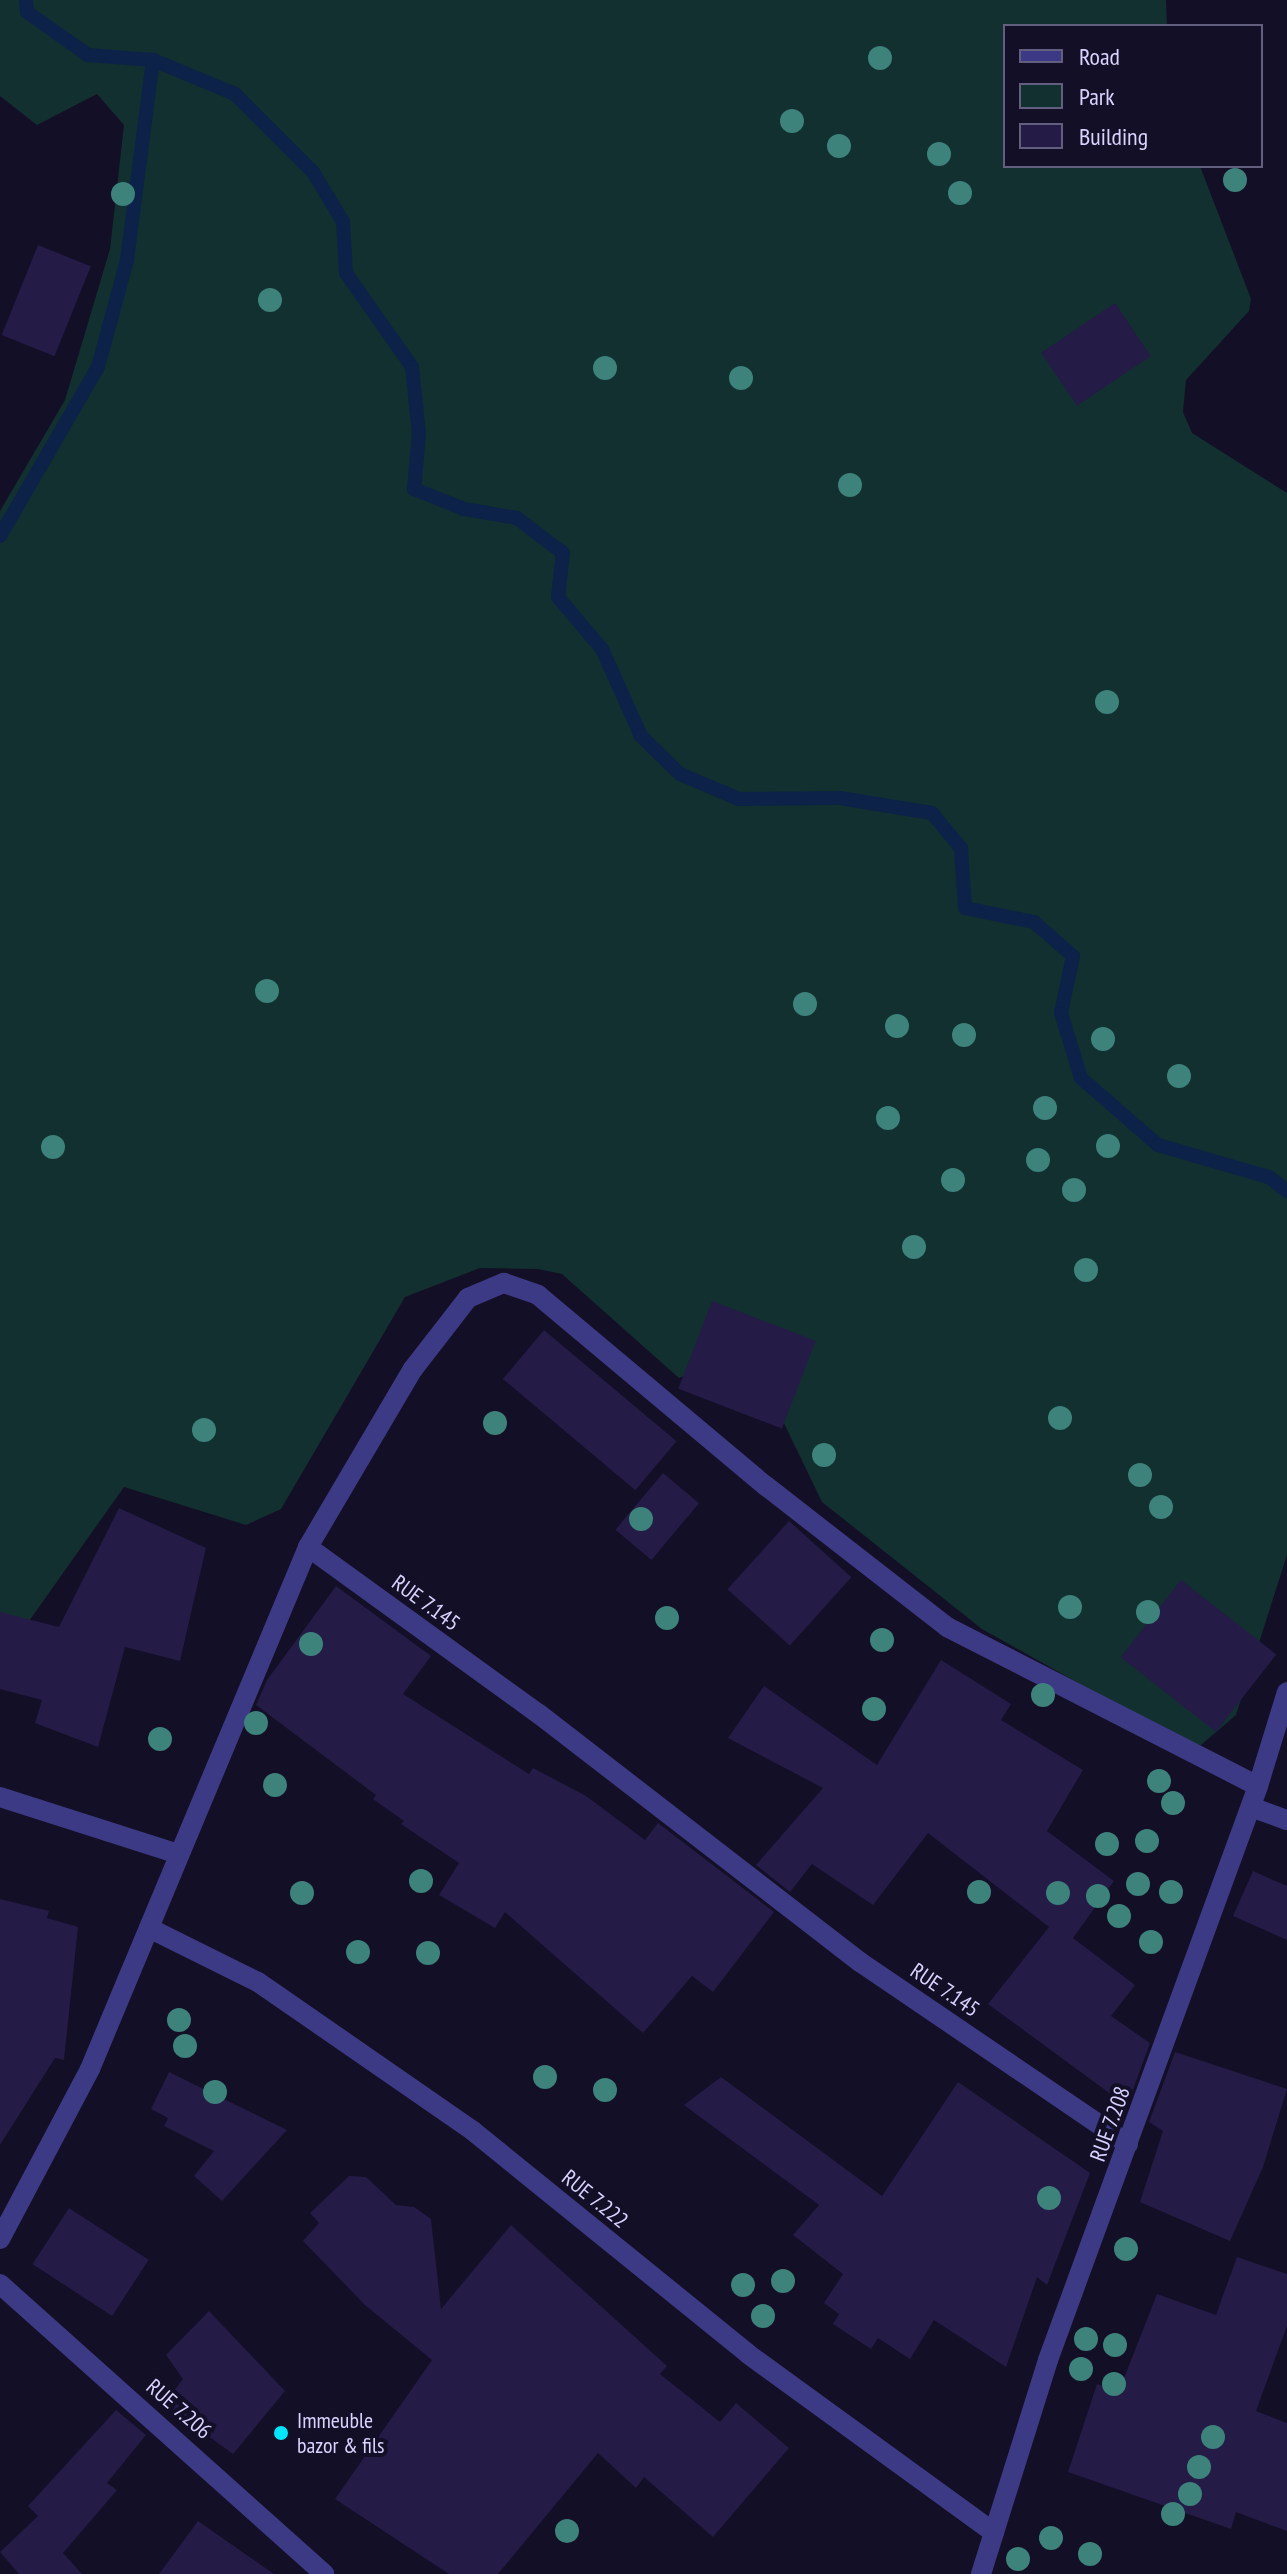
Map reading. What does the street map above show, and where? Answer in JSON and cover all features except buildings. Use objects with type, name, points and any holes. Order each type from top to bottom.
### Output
[{"type":"street","points":[[0,2239],[90,2069],[308,1547],[413,1369],[468,1298],[504,1283],[538,1295],[766,1486],[947,1627],[1258,1786]]},
{"type":"street","name":"RUE 7.145","points":[[308,1547],[539,1714],[860,1962],[1128,2144]]},
{"type":"street","name":"RUE 7.208","points":[[981,2574],[1048,2360],[1251,1807],[1287,1692]]},
{"type":"street","points":[[0,1797],[179,1854]]},
{"type":"street","points":[[1251,1807],[1287,1820]]},
{"type":"street","name":"RUE 7.222","points":[[149,1928],[258,1982],[473,2131],[748,2354],[994,2533]]},
{"type":"street","name":"RUE 7.206","points":[[0,2284],[324,2574]]},
{"type":"green space","points":[[0,0],[1166,0],[1167,24],[1003,24],[1003,168],[1201,168],[1251,299],[1249,311],[1186,380],[1183,412],[1192,433],[1287,493],[1287,1555],[1236,1715],[1201,1745],[1178,1739],[982,1629],[822,1502],[766,1386],[720,1361],[679,1378],[562,1274],[538,1269],[480,1268],[405,1297],[281,1509],[246,1525],[124,1487],[0,1662],[0,511],[65,400],[110,249],[124,125],[97,94],[37,125],[0,96]]},
{"type":"waterway","points":[[26,0],[27,12],[88,55],[153,60],[235,94],[313,172],[343,222],[346,273],[412,367],[419,434],[414,489],[464,509],[517,518],[563,553],[558,597],[602,649],[641,736],[680,774],[739,799],[840,798],[932,813],[961,848],[965,908],[1034,922],[1073,956],[1061,1013],[1081,1078],[1158,1145],[1269,1177],[1287,1191]]},
{"type":"waterway","points":[[0,536],[98,367],[127,260],[153,60]]},
{"type":"place","name":"Immeuble bazor & fils","points":[[281,2433]]}]
